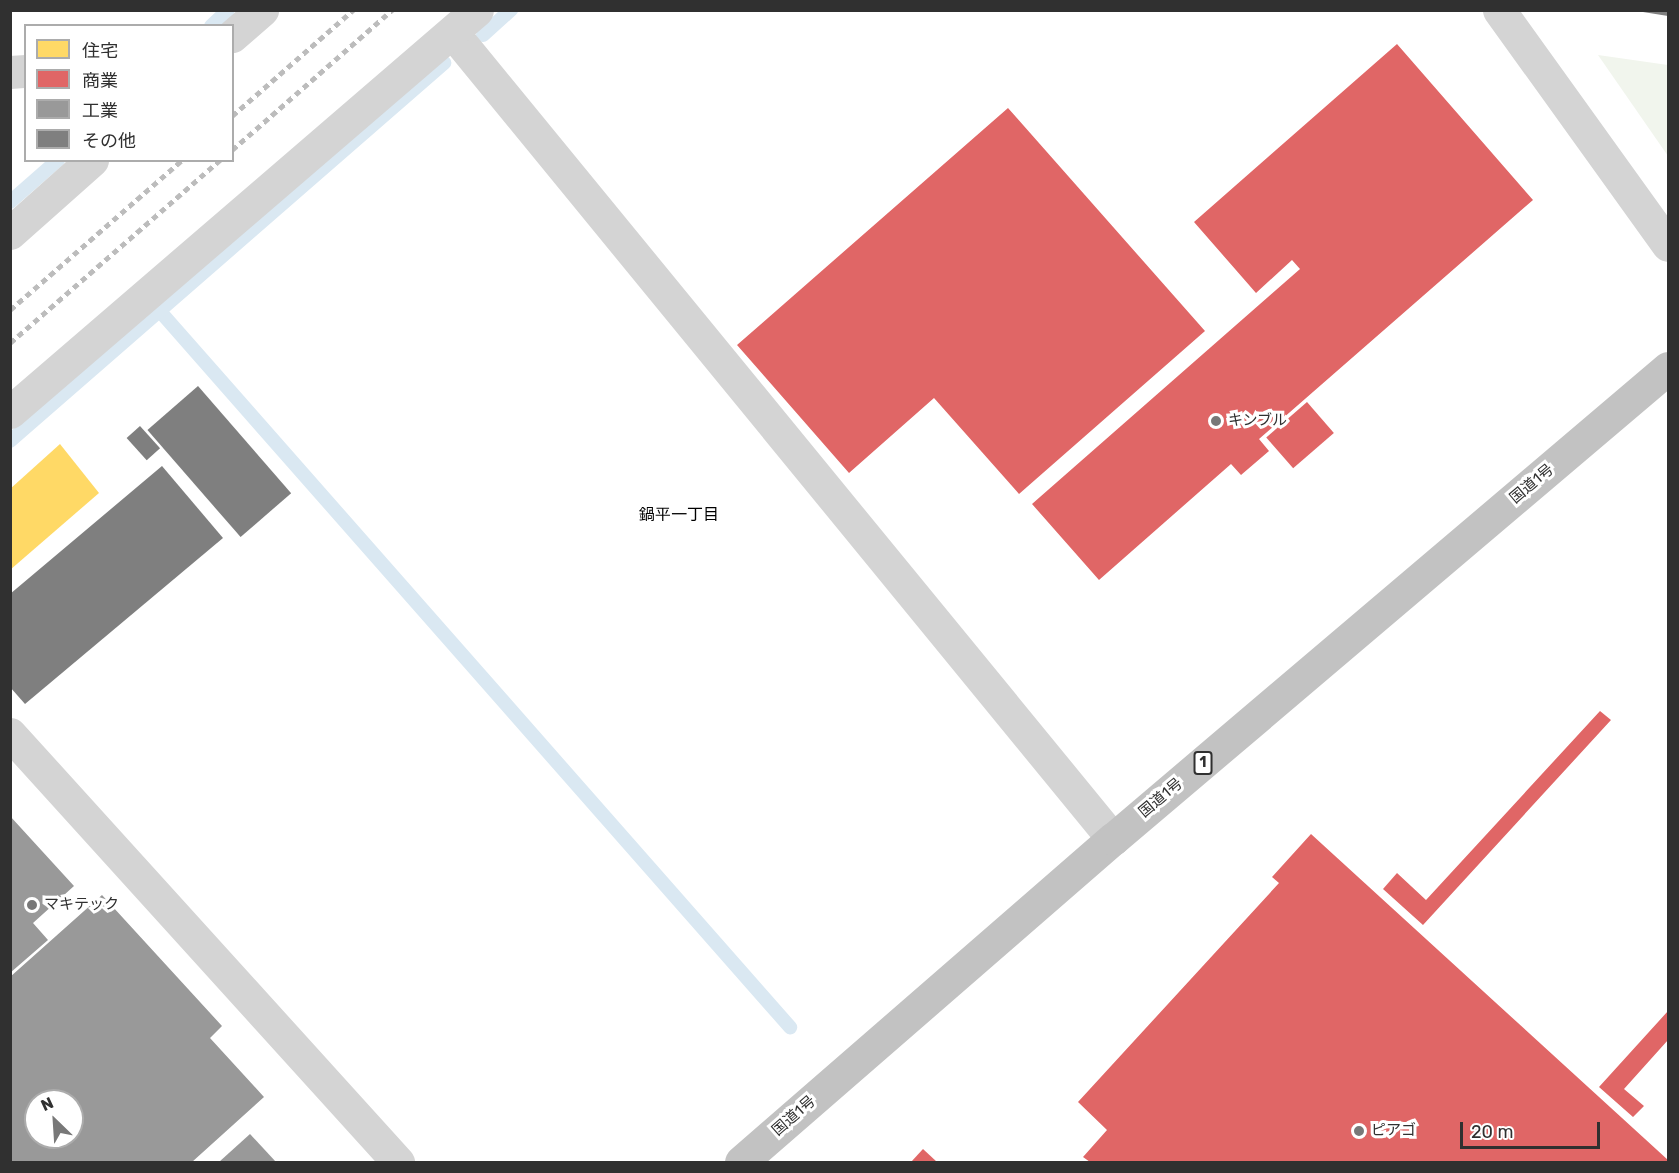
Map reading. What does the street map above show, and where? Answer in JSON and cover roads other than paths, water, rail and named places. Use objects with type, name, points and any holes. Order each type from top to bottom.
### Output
[{"type":"highway","name":"国道1号","points":[[741,1162],[1113,839],[1668,368]]},
{"type":"street","points":[[234,34],[262,10]]},
{"type":"street","points":[[10,412],[477,10]]},
{"type":"street","points":[[1499,10],[1668,245]]},
{"type":"street","points":[[452,32],[1113,839]]},
{"type":"street","points":[[10,233],[90,162]]},
{"type":"street","points":[[10,734],[398,1162]]},
{"type":"waterway","points":[[213,24],[228,10]]},
{"type":"waterway","points":[[483,35],[511,10]]},
{"type":"waterway","points":[[10,441],[444,63]]},
{"type":"waterway","points":[[10,202],[56,162]]},
{"type":"waterway","points":[[158,309],[790,1027]]},
{"type":"railway","points":[[234,114],[353,10]]},
{"type":"railway","points":[[234,148],[392,10]]},
{"type":"railway","points":[[10,310],[180,162]]},
{"type":"railway","points":[[10,343],[218,162]]},
{"type":"place","name":"キンブル","points":[[1216,421]]},
{"type":"place","name":"マキテック","points":[[32,905]]},
{"type":"place","name":"ピアゴ","points":[[1359,1131]]},
{"type":"district","name":"鍋平一丁目","points":[[679,515]]}]
